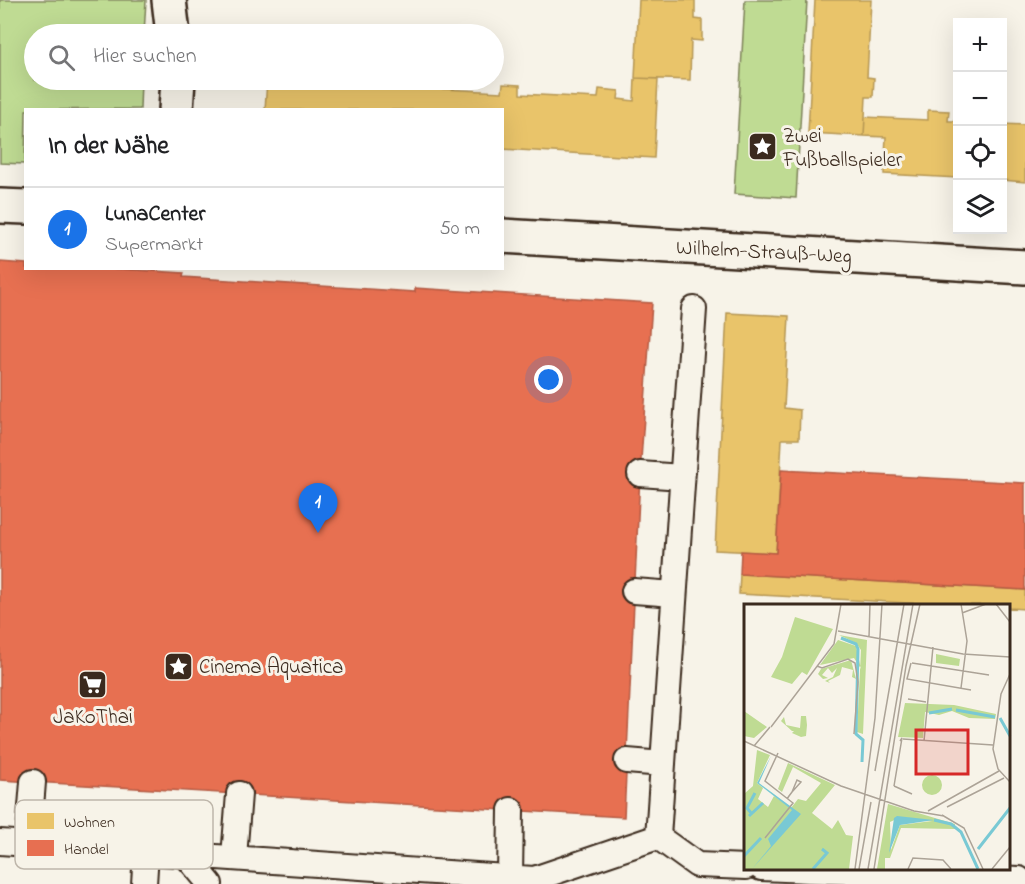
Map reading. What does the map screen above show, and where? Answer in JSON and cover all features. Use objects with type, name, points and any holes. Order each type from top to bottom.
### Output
[{"type":"street","points":[[169,0],[172,24]]},
{"type":"street","points":[[176,108],[177,90]]},
{"type":"street","points":[[0,206],[24,207]]},
{"type":"street","name":"Wilhelm-Strauß-Weg","points":[[504,236],[1025,267]]},
{"type":"street","points":[[658,837],[694,309]]},
{"type":"street","points":[[640,474],[682,477]]},
{"type":"street","points":[[634,591],[674,594]]},
{"type":"street","points":[[627,761],[663,764]]},
{"type":"street","points":[[31,800],[33,782]]},
{"type":"street","points":[[234,856],[239,794]]},
{"type":"street","points":[[511,810],[526,880]]},
{"type":"street","points":[[658,837],[697,874],[744,867]]},
{"type":"street","points":[[213,855],[526,880],[658,837]]},
{"type":"street","points":[[0,842],[15,843]]},
{"type":"street","points":[[144,884],[145,869]]},
{"type":"street","points":[[198,869],[210,884]]},
{"type":"street","points":[[804,869],[1019,879],[1019,884]]},
{"type":"green space","points":[[0,0],[146,0],[145,24],[24,24],[24,90],[141,90],[140,108],[24,108],[24,164],[0,163]]},
{"type":"green space","points":[[745,0],[807,0],[796,198],[734,194]]},
{"type":"building: Wohnen","points":[[639,0],[695,0],[695,19],[702,20],[702,41],[691,40],[690,80],[635,78]]},
{"type":"building: Wohnen","points":[[815,0],[871,0],[867,77],[874,78],[873,97],[866,97],[864,136],[808,133]]},
{"type":"building: Wohnen","points":[[635,78],[658,79],[654,158],[504,149],[504,108],[265,108],[266,90],[502,92],[504,84],[520,85],[520,94],[598,98],[599,89],[619,91],[618,99],[634,101]]},
{"type":"building: Wohnen","points":[[928,110],[949,111],[948,121],[953,121],[953,178],[884,174],[886,137],[864,136],[865,117],[928,120]]},
{"type":"building: Wohnen","points":[[1007,124],[1025,125],[1025,182],[1007,180]]},
{"type":"building: Wohnen","points":[[727,313],[789,316],[784,408],[800,410],[799,439],[782,439],[776,553],[715,550]]},
{"type":"building: Wohnen","points":[[740,574],[1025,590],[1025,609],[1010,608],[1010,604],[927,604],[739,594]]},
{"type":"building: Handel","points":[[0,262],[24,264],[24,270],[136,270],[184,273],[183,277],[415,292],[415,288],[652,303],[640,474],[624,817],[0,780]]},
{"type":"building: Handel","points":[[781,470],[1025,483],[1025,590],[740,574],[741,551],[776,553]]},
{"type":"place","name":"Zwei Fußballspieler","points":[[762,147]]},
{"type":"place","name":"LunaCenter","points":[[318,533]]},
{"type":"place","name":"Cinema Aquatica","points":[[178,666]]},
{"type":"place","name":"JaKoThai","points":[[93,685]]}]
